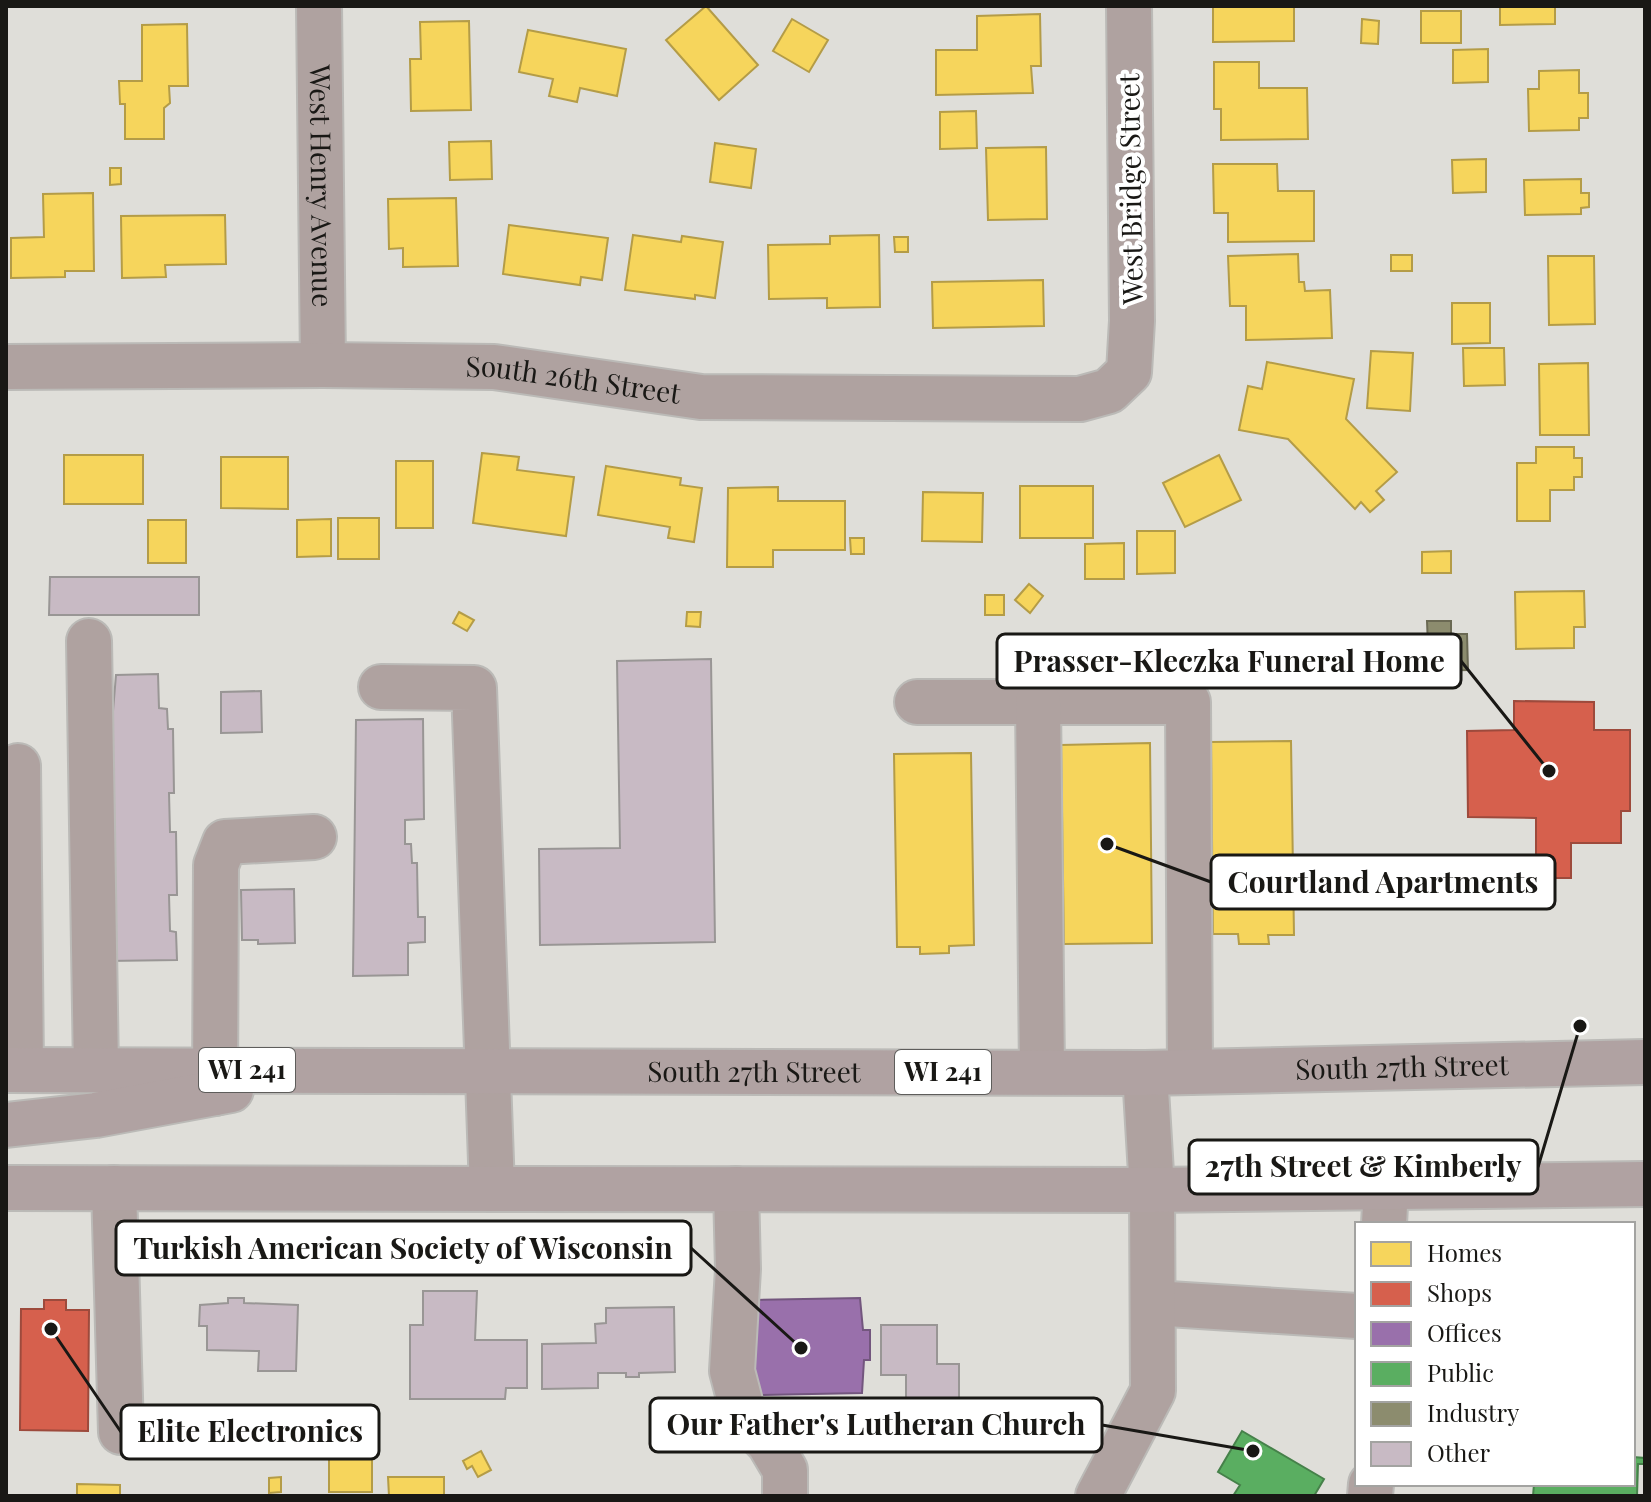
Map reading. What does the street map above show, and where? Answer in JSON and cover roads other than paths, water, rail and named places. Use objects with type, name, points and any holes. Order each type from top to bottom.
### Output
[{"type":"main road","name":"South 27th Street","points":[[216,1082],[336,1071],[1145,1073],[1645,1062]]},
{"type":"main road","name":"WI 241","points":[[13,1070],[96,1070],[216,1082]]},
{"type":"main road","points":[[6,1125],[96,1115],[216,1082]]},
{"type":"main road","points":[[6,1188],[1152,1190],[1385,1206],[1645,1184]]},
{"type":"street","name":"West Henry Avenue","points":[[319,6],[323,365]]},
{"type":"street","name":"West Bridge Street","points":[[1129,6],[1132,321],[1129,372]]},
{"type":"street","name":"South 26th Street","points":[[6,367],[494,367],[701,397],[1080,399],[1109,391],[1129,372]]},
{"type":"street","points":[[89,641],[96,1070]]},
{"type":"street","points":[[381,687],[474,688],[492,1189]]},
{"type":"street","points":[[917,702],[1188,702],[1190,1072]]},
{"type":"street","points":[[1038,702],[1042,1072]]},
{"type":"street","points":[[13,1070],[18,766]]},
{"type":"street","points":[[216,1082],[216,865],[225,842],[314,837]]},
{"type":"street","points":[[1098,1496],[1153,1391],[1152,1190],[1145,1073]]},
{"type":"street","points":[[114,1188],[121,1432]]},
{"type":"street","points":[[736,1189],[738,1269],[732,1371],[744,1417],[769,1443],[785,1470],[785,1496]]},
{"type":"street","points":[[1153,1303],[1355,1316]]},
{"type":"place","name":"Prasser-Kleczka Funeral Home","points":[[1549,771]]},
{"type":"place","name":"Courtland Apartments","points":[[1107,844]]},
{"type":"place","name":"27th Street & Kimberly","points":[[1580,1026]]},
{"type":"place","name":"Elite Electronics","points":[[51,1329]]},
{"type":"place","name":"Turkish American Society of Wisconsin","points":[[801,1348]]},
{"type":"place","name":"Our Father's Lutheran Church","points":[[1253,1451]]}]
